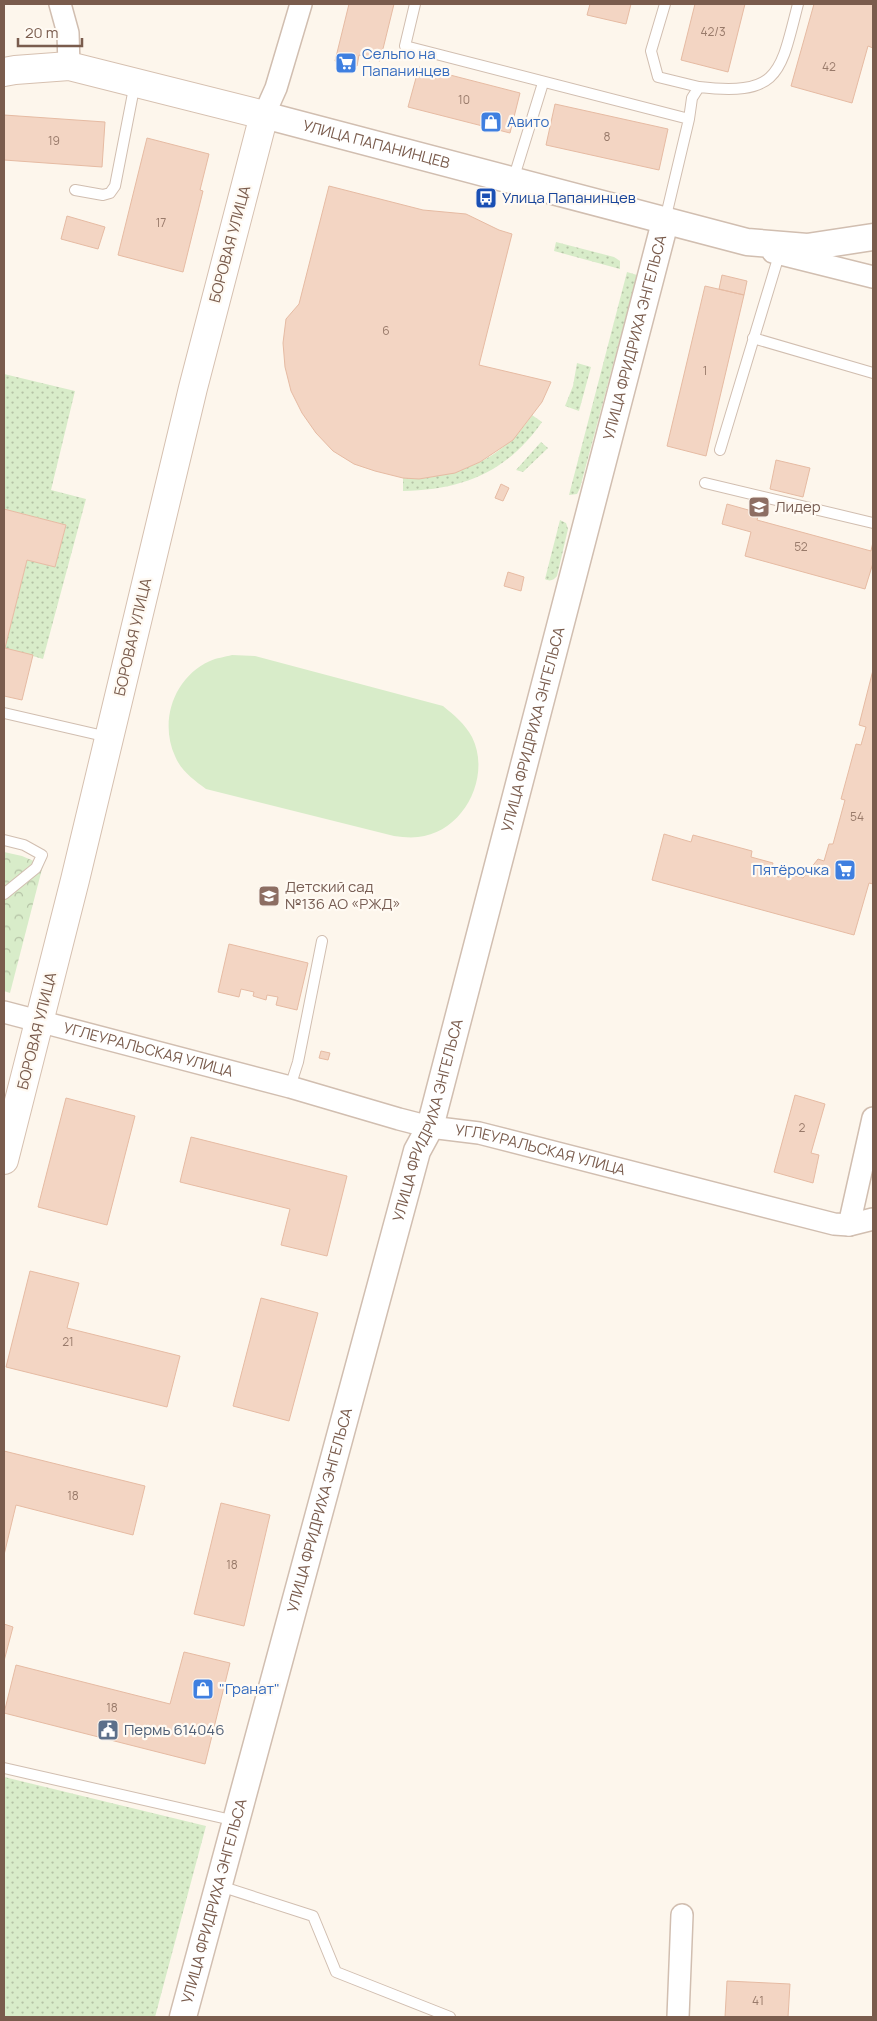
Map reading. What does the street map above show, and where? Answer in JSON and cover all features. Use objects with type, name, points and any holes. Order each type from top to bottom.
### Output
[{"type":"main road","name":"УЛИЦА ПАПАНИНЦЕВ","points":[[4,72],[69,66],[264,115]]},
{"type":"main road","name":"БОРОВАЯ УЛИЦА","points":[[4,1160],[40,1021],[192,388],[264,115]]},
{"type":"street","points":[[60,4],[68,33],[69,66]]},
{"type":"street","points":[[264,115],[276,88],[301,4]]},
{"type":"street","name":"УЛИЦА ПАПАНИНЦЕВ","points":[[264,115],[665,222],[747,242],[779,255],[873,277]]},
{"type":"street","name":"УЛИЦА ФРИДРИХА ЭНГЕЛЬСА","points":[[183,2017],[416,1151],[430,1127],[665,222]]},
{"type":"street","name":"УЛИЦА ПАПАНИНЦЕВ","points":[[747,242],[807,247],[873,237]]},
{"type":"street","name":"УГЛЕУРАЛЬСКАЯ УЛИЦА","points":[[4,1012],[290,1087],[430,1127],[479,1133],[834,1224],[849,1225],[873,1219]]},
{"type":"street","points":[[849,1225],[873,1118]]},
{"type":"street","points":[[678,2017],[682,1915]]},
{"type":"lane","points":[[415,4],[405,46],[689,119]]},
{"type":"lane","points":[[665,4],[651,51],[658,78],[699,87],[736,90],[758,86],[766,82],[784,59],[798,4]]},
{"type":"lane","points":[[75,190],[103,195],[110,193],[115,186],[136,82]]},
{"type":"lane","points":[[513,180],[543,83]]},
{"type":"lane","points":[[665,222],[689,119],[692,98],[699,87]]},
{"type":"lane","points":[[720,450],[779,255]]},
{"type":"lane","points":[[753,338],[873,373]]},
{"type":"lane","points":[[705,484],[873,523]]},
{"type":"lane","points":[[4,713],[109,737]]},
{"type":"lane","points":[[4,840],[24,845],[42,855],[36,868],[4,894]]},
{"type":"lane","points":[[290,1087],[298,1062],[322,941]]},
{"type":"lane","points":[[4,1768],[236,1821]]},
{"type":"lane","points":[[219,1885],[313,1916],[336,1972],[450,2017]]},
{"type":"green space","points":[[556,242],[614,257],[620,261],[620,269],[554,251]]},
{"type":"green space","points":[[627,272],[637,275],[580,488],[577,494],[569,495]]},
{"type":"green space","points":[[577,363],[591,367],[579,411],[565,406],[573,386]]},
{"type":"green space","points":[[4,374],[75,391],[51,490],[86,499],[43,659],[5,648],[27,560],[55,567],[66,525],[4,509]]},
{"type":"green space","points":[[532,415],[542,422],[514,454],[498,466],[482,475],[445,487],[403,491],[403,478],[441,475],[476,464],[492,455],[520,431]]},
{"type":"green space","points":[[541,442],[548,448],[523,472],[516,470]]},
{"type":"green space","points":[[560,520],[566,523],[568,529],[557,576],[549,580],[545,579]]},
{"type":"green space","points":[[232,655],[255,656],[443,706],[466,728],[472,737],[477,753],[476,785],[469,801],[460,814],[448,825],[434,833],[409,837],[394,836],[206,789],[188,775],[175,756],[170,743],[170,715],[173,701],[187,678],[198,668],[210,661]]},
{"type":"green space","points":[[4,852],[22,856],[43,865],[10,993],[4,991]]},
{"type":"green space","points":[[4,1777],[206,1826],[155,2017],[4,2017]]},
{"type":"building","points":[[349,4],[394,4],[380,61],[359,55],[357,66],[335,61]]},
{"type":"building","points":[[590,4],[631,4],[626,24],[587,15]]},
{"type":"building","points":[[695,4],[745,4],[728,72],[681,60]]},
{"type":"building","points":[[814,4],[873,4],[873,48],[868,46],[852,103],[791,86]]},
{"type":"building","points":[[419,67],[520,93],[510,133],[408,107]]},
{"type":"building","points":[[555,104],[668,129],[659,170],[546,145]]},
{"type":"building","points":[[4,115],[105,122],[102,167],[4,160]]},
{"type":"building","points":[[147,138],[209,154],[200,190],[203,191],[183,272],[118,255]]},
{"type":"building","points":[[329,186],[423,210],[466,214],[499,230],[512,234],[479,365],[551,382],[542,402],[513,440],[480,462],[455,473],[419,479],[403,478],[375,471],[354,464],[333,451],[316,433],[302,413],[291,391],[285,367],[283,343],[286,319],[299,304]]},
{"type":"building","points":[[67,216],[105,227],[98,249],[61,239]]},
{"type":"building","points":[[722,275],[747,281],[744,295],[719,289]]},
{"type":"building","points":[[705,286],[744,295],[706,456],[667,446]]},
{"type":"building","points":[[776,460],[810,468],[803,497],[770,489]]},
{"type":"building","points":[[501,484],[509,488],[503,501],[495,498]]},
{"type":"building","points":[[727,504],[759,513],[757,520],[871,551],[873,542],[873,563],[865,589],[745,556],[751,532],[722,524]]},
{"type":"building","points":[[4,509],[66,525],[55,567],[27,560],[5,648],[33,655],[22,700],[4,696]]},
{"type":"building","points":[[508,572],[524,577],[521,591],[504,586]]},
{"type":"building","points":[[873,670],[873,884],[869,883],[854,935],[652,880],[664,834],[691,842],[693,835],[752,851],[751,857],[773,863],[770,875],[779,877],[781,872],[803,878],[818,859],[824,861],[829,844],[833,844],[845,800],[841,799],[856,744],[861,745],[866,727],[859,725]]},
{"type":"building","points":[[229,944],[308,963],[297,1010],[276,1005],[278,997],[267,995],[266,1000],[253,996],[254,992],[241,989],[239,997],[218,992]]},
{"type":"building","points":[[321,1051],[330,1053],[328,1060],[319,1058]]},
{"type":"building","points":[[795,1095],[825,1104],[811,1153],[819,1155],[813,1183],[774,1172]]},
{"type":"building","points":[[66,1098],[135,1116],[107,1225],[38,1207]]},
{"type":"building","points":[[191,1137],[347,1176],[327,1256],[281,1245],[290,1209],[180,1182]]},
{"type":"building","points":[[30,1271],[79,1283],[67,1328],[180,1356],[167,1407],[6,1367]]},
{"type":"building","points":[[261,1298],[318,1313],[289,1421],[233,1406]]},
{"type":"building","points":[[4,1451],[145,1486],[133,1535],[16,1505],[4,1555]]},
{"type":"building","points":[[221,1503],[270,1515],[244,1626],[194,1614]]},
{"type":"building","points":[[4,1624],[13,1627],[4,1661]]},
{"type":"building","points":[[184,1652],[230,1663],[205,1764],[4,1713],[16,1665],[170,1704]]},
{"type":"building","points":[[727,1981],[790,1984],[788,2017],[725,2017]]},
{"type":"place","name":"Сельпо на Папанинцев","points":[[346,63]]},
{"type":"place","name":"Авито","points":[[491,122]]},
{"type":"place","name":"Улица Папанинцев","points":[[486,198]]},
{"type":"place","name":"Лидер","points":[[759,507]]},
{"type":"place","name":"Пятёрочка","points":[[845,870]]},
{"type":"place","name":"Детский сад №136 АО «РЖД»","points":[[269,896]]},
{"type":"place","name":"\"Гранат\"","points":[[203,1689]]},
{"type":"place","name":"Пермь 614046","points":[[108,1730]]}]
